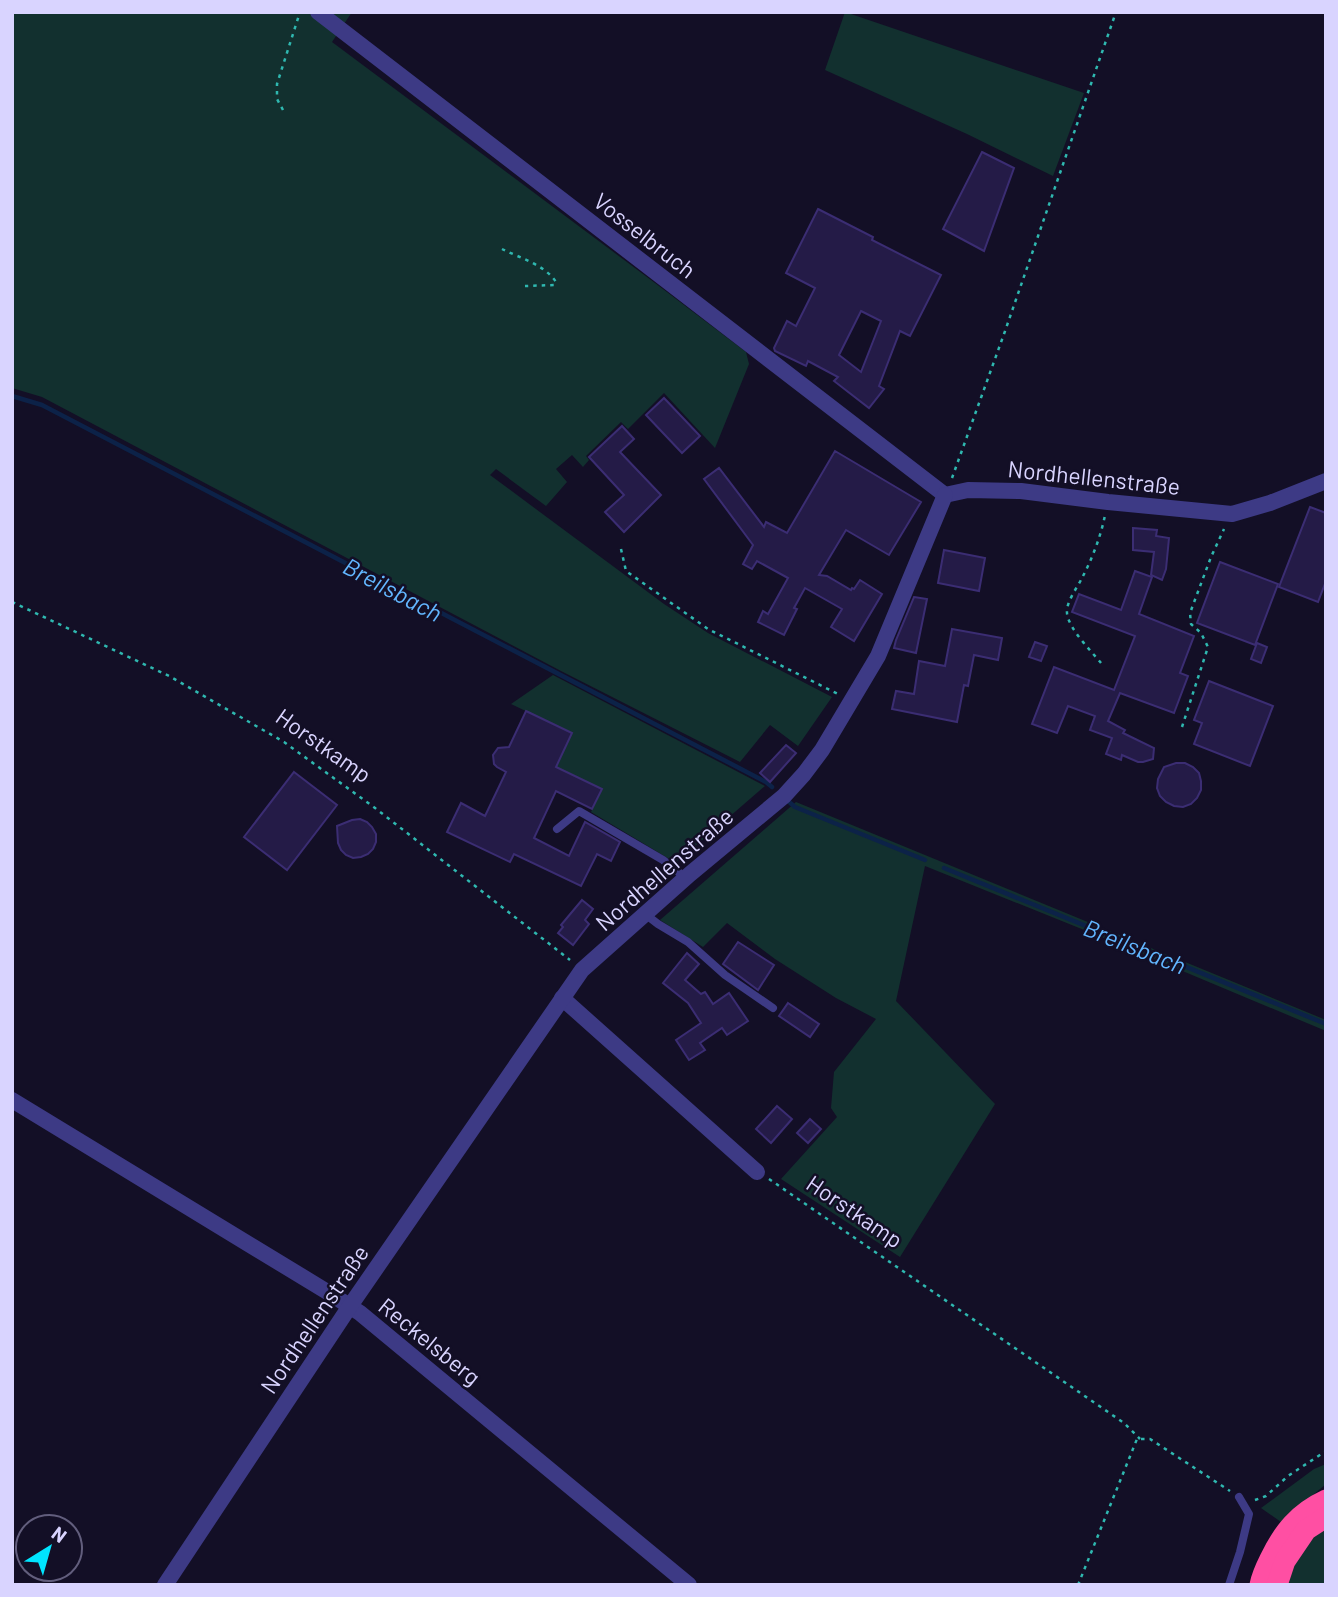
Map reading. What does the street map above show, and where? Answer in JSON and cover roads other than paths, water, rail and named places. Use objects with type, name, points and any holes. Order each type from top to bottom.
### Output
[{"type":"highway","points":[[1261,1585],[1279,1540],[1297,1518],[1326,1500]]},
{"type":"highway","points":[[1277,1585],[1285,1561],[1306,1530],[1326,1517]]},
{"type":"street","name":"Vosselbruch","points":[[318,12],[945,495]]},
{"type":"street","name":"Nordhellenstraße","points":[[164,1585],[349,1306],[582,970],[784,796],[822,750],[878,656],[945,495],[987,489],[1021,491],[1231,514],[1270,503],[1326,481]]},
{"type":"street","points":[[562,999],[757,1172]]},
{"type":"street","name":"Reckelsberg","points":[[12,1100],[349,1306],[688,1585]]},
{"type":"lane","points":[[557,829],[579,811],[663,860],[686,878]]},
{"type":"lane","points":[[646,914],[694,946],[725,975],[773,1007]]},
{"type":"lane","points":[[1229,1585],[1241,1552],[1248,1514],[1239,1497]]},
{"type":"waterway","name":"Breilsbach","points":[[12,396],[42,405],[772,787]]},
{"type":"waterway","name":"Breilsbach","points":[[788,801],[795,807],[925,860]]},
{"type":"waterway","name":"Breilsbach","points":[[944,868],[1326,1024]]}]
